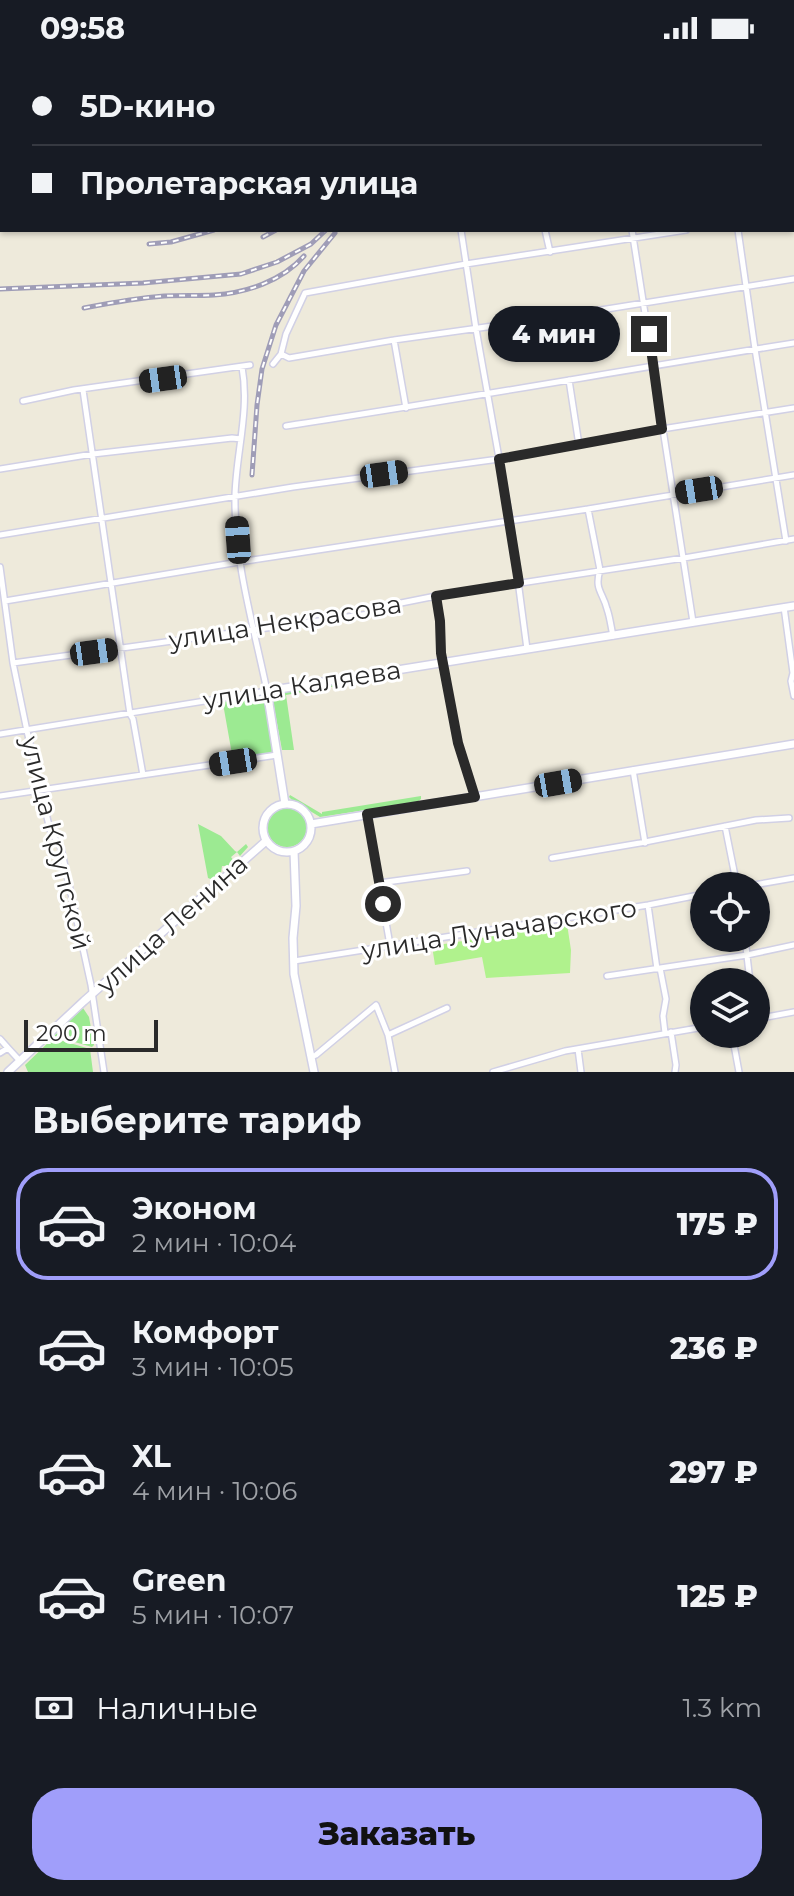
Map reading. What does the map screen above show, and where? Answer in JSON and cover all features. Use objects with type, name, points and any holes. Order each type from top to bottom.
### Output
[{"type":"street","points":[[461,232],[510,520],[527,649]]},
{"type":"street","points":[[545,232],[550,252]]},
{"type":"street","points":[[632,232],[693,622]]},
{"type":"street","points":[[273,364],[281,354],[286,334],[305,293],[673,232]]},
{"type":"street","points":[[738,232],[786,541]]},
{"type":"street","points":[[281,354],[289,358],[794,279]]},
{"type":"street","points":[[394,340],[406,408]]},
{"type":"street","points":[[286,426],[794,343]]},
{"type":"street","points":[[23,401],[74,390],[250,365]]},
{"type":"street","points":[[242,367],[245,397],[235,496],[239,562],[267,691],[285,804]]},
{"type":"street","points":[[569,380],[579,445]]},
{"type":"street","points":[[83,390],[130,714],[143,775]]},
{"type":"street","points":[[0,535],[235,496],[499,459],[794,408]]},
{"type":"street","points":[[0,469],[93,454],[241,439]]},
{"type":"street","points":[[5,601],[794,475]]},
{"type":"street","points":[[588,509],[600,570],[598,589],[607,606],[613,636]]},
{"type":"street","name":"улица Некрасова","points":[[13,663],[369,614],[381,607],[436,596],[794,539]]},
{"type":"street","name":"улица Крупской","points":[[0,567],[13,663],[27,731],[50,830],[61,848],[92,995],[104,1072]]},
{"type":"street","points":[[436,596],[443,663],[458,743],[475,797]]},
{"type":"street","name":"улица Каляева","points":[[0,734],[794,606]]},
{"type":"street","points":[[784,607],[794,696]]},
{"type":"street","points":[[311,824],[794,744]]},
{"type":"street","points":[[0,796],[277,755]]},
{"type":"street","points":[[633,770],[645,843]]},
{"type":"street","points":[[285,804],[302,809],[311,824],[307,842],[294,851],[278,851],[266,841],[262,829],[265,817],[272,808],[285,804]]},
{"type":"street","points":[[364,815],[390,945]]},
{"type":"street","points":[[552,858],[756,820],[789,818]]},
{"type":"street","points":[[725,826],[734,872]]},
{"type":"street","name":"улица Ленина","points":[[8,1072],[266,841]]},
{"type":"street","points":[[294,851],[294,961],[314,1072]]},
{"type":"street","points":[[379,883],[467,871]]},
{"type":"street","points":[[770,882],[794,878]]},
{"type":"street","name":"улица Луначарского","points":[[294,961],[690,897]]},
{"type":"street","points":[[648,905],[666,999],[663,1016],[676,1065],[675,1072]]},
{"type":"street","points":[[607,976],[794,945]]},
{"type":"street","points":[[747,952],[748,968]]},
{"type":"street","points":[[311,1057],[376,1005],[388,1035],[395,1072]]},
{"type":"street","points":[[388,1035],[447,1008]]},
{"type":"street","points":[[770,1016],[794,1012]]},
{"type":"street","points":[[495,1072],[578,1049],[690,1029]]},
{"type":"street","points":[[0,1039],[20,1061]]},
{"type":"street","points":[[0,1053],[8,1048]]},
{"type":"street","points":[[735,1048],[739,1072]]},
{"type":"street","points":[[578,1049],[581,1072]]},
{"type":"street","points":[[523,1064],[524,1072]]},
{"type":"green space","points":[[339,682],[342,685],[286,695],[294,750],[282,750],[274,693]]},
{"type":"green space","points":[[263,694],[274,754],[233,760],[222,698]]},
{"type":"green space","points":[[290,795],[322,814],[421,796],[421,799],[320,817],[292,800]]},
{"type":"green space","points":[[287,807],[301,813],[307,827],[301,841],[287,847],[273,841],[267,827],[273,813]]},
{"type":"green space","points":[[198,824],[221,836],[237,852],[231,857],[234,861],[229,866],[222,866],[221,873],[213,880],[208,878]]},
{"type":"green space","points":[[246,844],[248,847],[240,856],[237,852]]},
{"type":"green space","points":[[567,924],[571,950],[570,973],[486,978],[482,957],[435,965],[432,946]]},
{"type":"green space","points":[[83,1008],[89,1017],[92,1047],[54,1036]]},
{"type":"green space","points":[[53,1038],[90,1049],[93,1072],[28,1072],[25,1065]]},
{"type":"railway","points":[[149,244],[171,242],[207,232]]},
{"type":"railway","points":[[263,237],[272,232]]},
{"type":"railway","points":[[0,289],[143,283],[241,274],[277,262],[311,244],[324,232]]},
{"type":"railway","points":[[252,475],[262,369],[276,325],[304,271],[335,233]]},
{"type":"railway","points":[[84,308],[154,297],[238,292],[274,279],[304,256]]},
{"type":"route","points":[[383,904],[367,814],[475,797],[458,743],[441,653],[436,596],[519,583],[499,459],[662,429],[649,334]]}]
